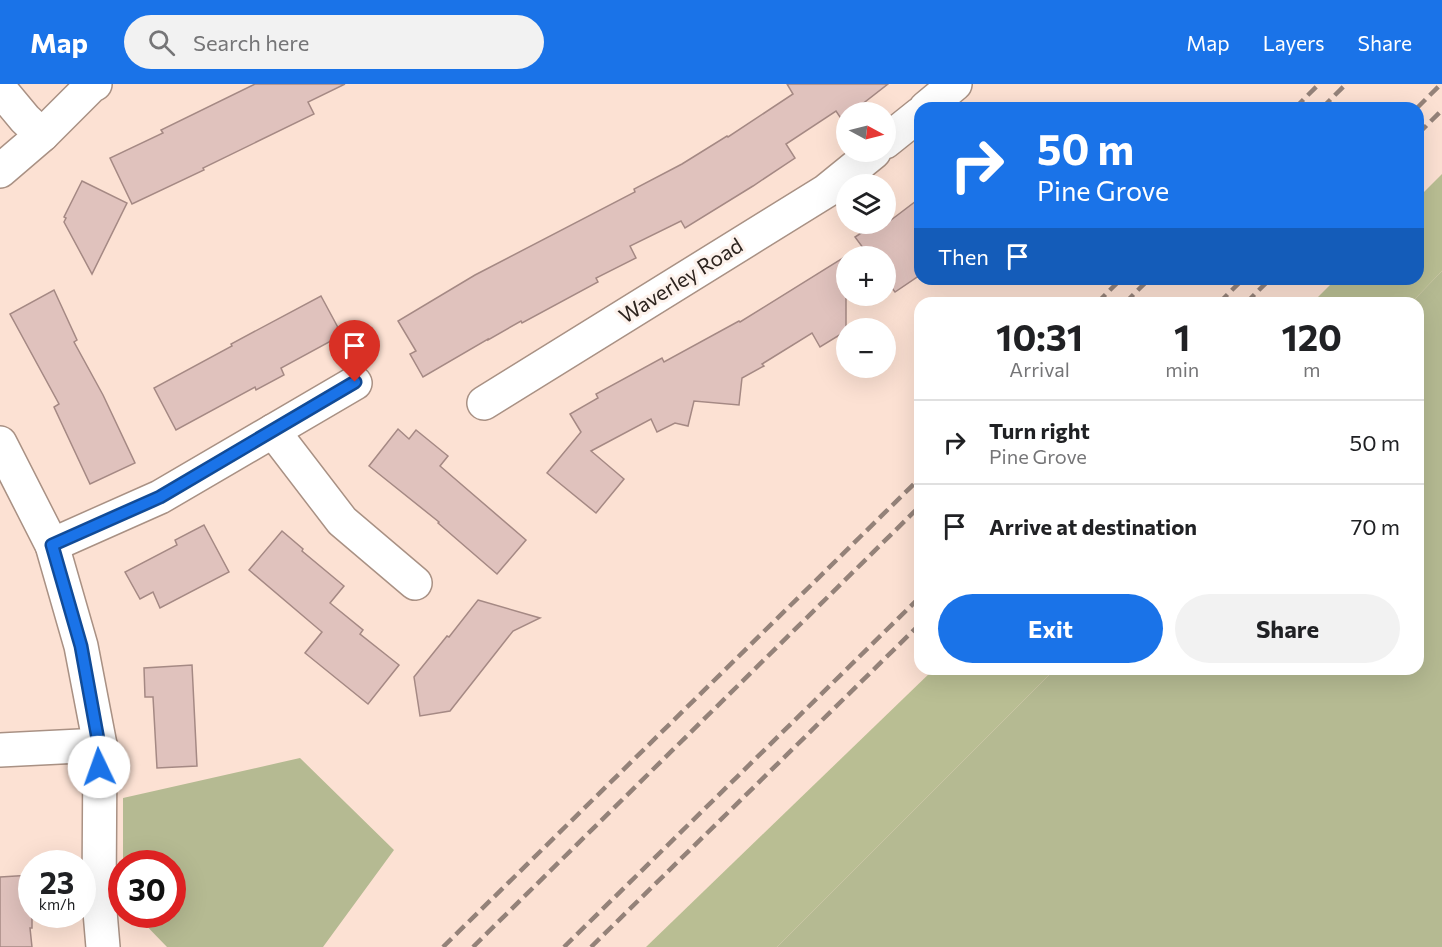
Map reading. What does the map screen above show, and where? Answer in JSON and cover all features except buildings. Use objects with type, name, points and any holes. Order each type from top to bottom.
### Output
[{"type":"street","points":[[0,171],[42,135],[94,84]]},
{"type":"street","points":[[933,102],[955,84]]},
{"type":"street","points":[[0,89],[42,135]]},
{"type":"street","points":[[896,133],[914,119]]},
{"type":"street","name":"Waverley Road","points":[[484,403],[826,191],[862,162]]},
{"type":"street","points":[[52,545],[160,497],[355,382]]},
{"type":"street","points":[[273,431],[342,521],[415,583]]},
{"type":"street","points":[[0,443],[52,545],[81,646],[99,745],[99,900],[103,947]]},
{"type":"street","points":[[0,750],[99,745]]},
{"type":"green space","points":[[1442,174],[1442,271],[1417,297],[1318,297],[1330,285],[1424,285],[1424,192]]},
{"type":"green space","points":[[1442,271],[1442,947],[777,947],[1049,675],[1424,675],[1424,297],[1417,297]]},
{"type":"green space","points":[[928,675],[1049,675],[777,947],[646,947]]},
{"type":"green space","points":[[300,758],[394,850],[323,947],[167,947],[149,928],[186,928],[186,850],[123,850],[123,798]]},
{"type":"railway","points":[[1301,102],[1319,84]]},
{"type":"railway","points":[[1328,102],[1346,84]]},
{"type":"railway","points":[[1423,102],[1441,84]]},
{"type":"railway","points":[[1424,128],[1442,110]]},
{"type":"railway","points":[[1103,297],[1115,285]]},
{"type":"railway","points":[[1131,297],[1143,285]]},
{"type":"railway","points":[[1225,297],[1237,285]]},
{"type":"railway","points":[[1252,297],[1264,285]]},
{"type":"railway","points":[[443,947],[914,484]]},
{"type":"railway","points":[[473,947],[914,512]]},
{"type":"railway","points":[[564,947],[914,603]]},
{"type":"railway","points":[[591,947],[914,630]]},
{"type":"route","points":[[99,767],[99,745],[81,646],[52,545],[160,497],[355,382]]}]
